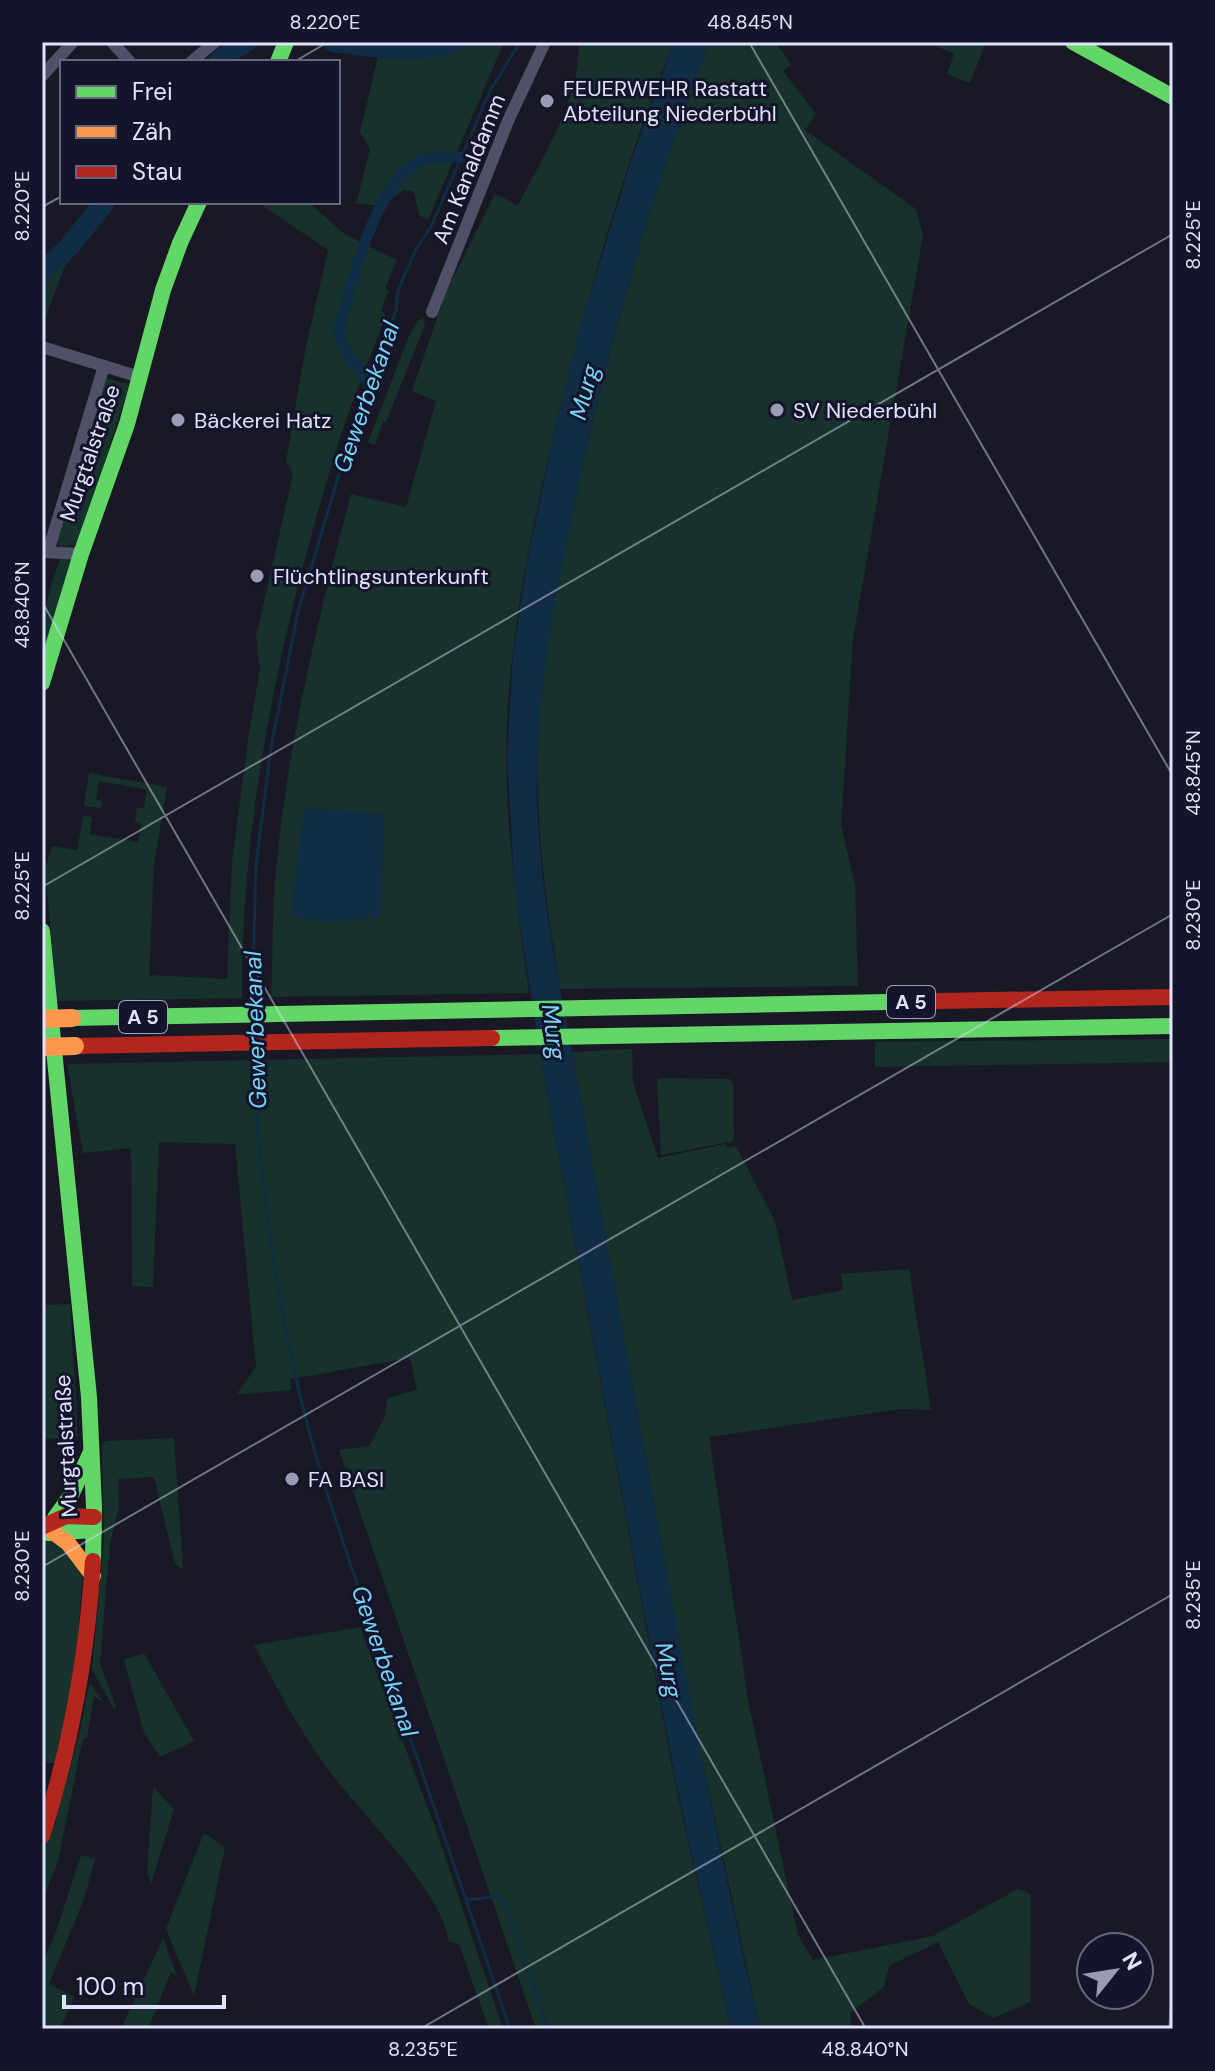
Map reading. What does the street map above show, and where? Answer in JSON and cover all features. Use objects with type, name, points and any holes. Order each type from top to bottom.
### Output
[{"type":"main road","points":[[1073,42],[1173,97]]},
{"type":"main road","name":"Murgtalstraße","points":[[42,683],[81,554],[127,424],[168,277],[198,204]]},
{"type":"main road","name":"Murgtalstraße","points":[[42,931],[83,1320],[93,1447],[94,1523],[93,1576],[83,1673],[71,1737],[42,1836]]},
{"type":"main road","name":"A 5","points":[[42,1019],[1173,997]]},
{"type":"main road","name":"A 5","points":[[42,1047],[1173,1026]]},
{"type":"main road","points":[[48,1528],[70,1497],[93,1447]]},
{"type":"main road","points":[[48,1528],[68,1515],[94,1523]]},
{"type":"main road","points":[[48,1528],[68,1543],[93,1576]]},
{"type":"street","points":[[42,76],[73,42]]},
{"type":"street","points":[[112,42],[128,60]]},
{"type":"street","points":[[193,60],[215,42]]},
{"type":"street","name":"Am Kanaldamm","points":[[432,312],[508,121],[545,42]]},
{"type":"street","points":[[42,347],[104,366]]},
{"type":"street","name":"Murgtalstraße","points":[[45,552],[104,366],[140,377]]},
{"type":"street","points":[[45,552],[81,554]]},
{"type":"green space","points":[[465,42],[504,42],[428,220],[419,215],[414,192],[404,190],[378,205],[356,204],[370,149],[360,132],[379,52],[434,53]]},
{"type":"green space","points":[[579,42],[674,42],[640,131],[597,268],[552,443],[522,591],[511,666],[506,777],[511,849],[529,993],[271,997],[275,886],[288,775],[316,634],[351,494],[406,507],[436,401],[412,391],[446,292],[495,194],[518,205],[539,166],[559,126],[574,84]]},
{"type":"green space","points":[[709,42],[775,42],[791,64],[783,71],[816,114],[805,130],[916,209],[923,235],[853,639],[841,825],[855,885],[858,986],[560,989],[538,808],[540,715],[551,621],[589,438],[618,323],[669,154]]},
{"type":"green space","points":[[927,42],[986,42],[970,83],[947,74],[954,54]]},
{"type":"green space","points":[[90,204],[97,204],[66,244],[42,268],[42,264]]},
{"type":"green space","points":[[260,204],[310,204],[346,235],[397,260],[385,289],[389,290],[381,310],[386,315],[334,457],[281,656],[248,861],[242,998],[57,1001],[45,869],[52,846],[77,850],[83,816],[92,817],[90,834],[138,842],[141,824],[135,822],[137,808],[144,808],[147,790],[99,781],[96,800],[102,801],[101,808],[84,806],[89,773],[167,787],[154,865],[149,975],[227,979],[232,863],[260,669],[256,637],[293,474],[286,461],[306,347],[328,250]]},
{"type":"green space","points":[[99,217],[102,219],[64,268],[42,327],[42,278],[65,260]]},
{"type":"green space","points":[[423,318],[425,325],[375,445],[368,442],[409,336]]},
{"type":"green space","points":[[107,378],[129,385],[81,538],[73,545],[60,547],[56,539]]},
{"type":"green space","points":[[61,558],[70,560],[72,564],[42,667],[46,612],[51,585]]},
{"type":"green space","points":[[1173,1039],[1173,1062],[875,1067],[875,1042]]},
{"type":"green space","points":[[632,1049],[633,1082],[658,1158],[726,1144],[727,1148],[736,1146],[775,1221],[792,1300],[843,1290],[841,1274],[909,1269],[931,1410],[901,1409],[709,1437],[748,1700],[798,1935],[813,1960],[933,1936],[1018,1889],[1031,1894],[1030,2002],[994,2018],[969,2004],[938,1942],[889,1966],[884,1987],[850,2013],[851,2029],[760,2029],[691,1708],[572,1052]]},
{"type":"green space","points":[[540,1054],[675,1783],[731,2029],[536,2029],[339,1450],[369,1446],[385,1416],[388,1398],[417,1390],[410,1358],[290,1379],[291,1390],[236,1395],[256,1367],[235,1144],[159,1142],[153,1287],[132,1286],[131,1148],[83,1153],[67,1064]]},
{"type":"green space","points":[[657,1078],[730,1079],[733,1083],[734,1141],[661,1155]]},
{"type":"green space","points":[[70,1304],[78,1437],[42,1439],[42,1305]]},
{"type":"green space","points":[[174,1438],[183,1570],[175,1564],[154,1477],[118,1479],[119,1507],[110,1543],[100,1663],[116,1707],[114,1709],[92,1669],[104,1540],[102,1443]]},
{"type":"green space","points":[[42,1541],[55,1541],[69,1550],[83,1572],[72,1711],[57,1763],[42,1763]]},
{"type":"green space","points":[[360,1627],[436,1830],[503,2029],[489,2029],[459,1944],[449,1941],[432,1900],[417,1877],[319,1757],[254,1645]]},
{"type":"green space","points":[[144,1653],[194,1741],[160,1757],[144,1733],[124,1660]]},
{"type":"green space","points":[[91,1684],[104,1703],[94,1696],[58,1861],[42,1902],[42,1853],[55,1822]]},
{"type":"green space","points":[[153,1787],[174,1809],[151,1884],[147,1871]]},
{"type":"green space","points":[[204,1833],[225,1847],[194,1996],[166,1929]]},
{"type":"green space","points":[[81,1855],[95,1859],[84,1899],[49,1984],[74,1997],[60,2029],[42,2029],[42,1964],[56,1932]]},
{"type":"green space","points":[[163,1938],[177,1976],[171,1972],[148,2029],[121,2029]]},
{"type":"water","name":"Murg","points":[[674,42],[709,42],[634,264],[590,434],[564,554],[548,649],[538,744],[538,820],[545,896],[557,972],[659,1529],[716,1830],[760,2029],[731,2029],[676,1783],[540,1054],[515,892],[507,756],[513,655],[527,562],[551,448],[580,327],[631,161]]},
{"type":"water","points":[[304,808],[384,814],[381,917],[326,922],[291,916]]},
{"type":"waterway","points":[[220,60],[247,42]]},
{"type":"waterway","points":[[333,42],[409,50],[454,42]]},
{"type":"waterway","name":"Gewerbekanal","points":[[252,1007],[256,865],[271,747],[298,612],[367,380],[396,311],[398,290],[416,249],[431,227],[490,91],[520,42]]},
{"type":"waterway","points":[[367,380],[338,335],[357,266],[376,215],[402,175],[418,162],[461,157]]},
{"type":"waterway","points":[[42,272],[70,246],[103,204]]},
{"type":"waterway","name":"Gewerbekanal","points":[[253,1050],[260,1151],[273,1255],[303,1408],[344,1545],[510,2029]]},
{"type":"waterway","points":[[467,1900],[502,1896],[548,2029]]},
{"type":"railway","points":[[1171,2029],[1173,2005]]},
{"type":"traffic: fast","points":[[279,60],[286,42]]},
{"type":"traffic: fast","points":[[1073,42],[1173,97]]},
{"type":"traffic: fast","points":[[42,683],[81,554],[127,424],[163,290],[198,204]]},
{"type":"traffic: fast","points":[[42,931],[89,1397],[93,1561]]},
{"type":"traffic: fast","points":[[72,1018],[936,1001]]},
{"type":"traffic: fast","points":[[492,1038],[1173,1026]]},
{"type":"traffic: fast","points":[[55,1518],[70,1497],[91,1452]]},
{"type":"traffic: fast","points":[[48,1533],[94,1530]]},
{"type":"traffic: slow","points":[[42,1019],[72,1018]]},
{"type":"traffic: slow","points":[[42,1047],[75,1046]]},
{"type":"traffic: slow","points":[[53,1532],[68,1543],[93,1576]]},
{"type":"traffic: jam","points":[[936,1001],[1173,997]]},
{"type":"traffic: jam","points":[[75,1046],[492,1038]]},
{"type":"traffic: jam","points":[[42,1527],[66,1516],[94,1517]]},
{"type":"traffic: jam","points":[[42,1836],[76,1700],[87,1631],[93,1561]]},
{"type":"place","name":"FEUERWEHR Rastatt Abteilung Niederbühl","points":[[547,101]]},
{"type":"place","name":"SV Niederbühl","points":[[777,410]]},
{"type":"place","name":"Bäckerei Hatz","points":[[178,420]]},
{"type":"place","name":"Flüchtlingsunterkunft","points":[[257,576]]},
{"type":"place","name":"FA BASI","points":[[292,1479]]}]
